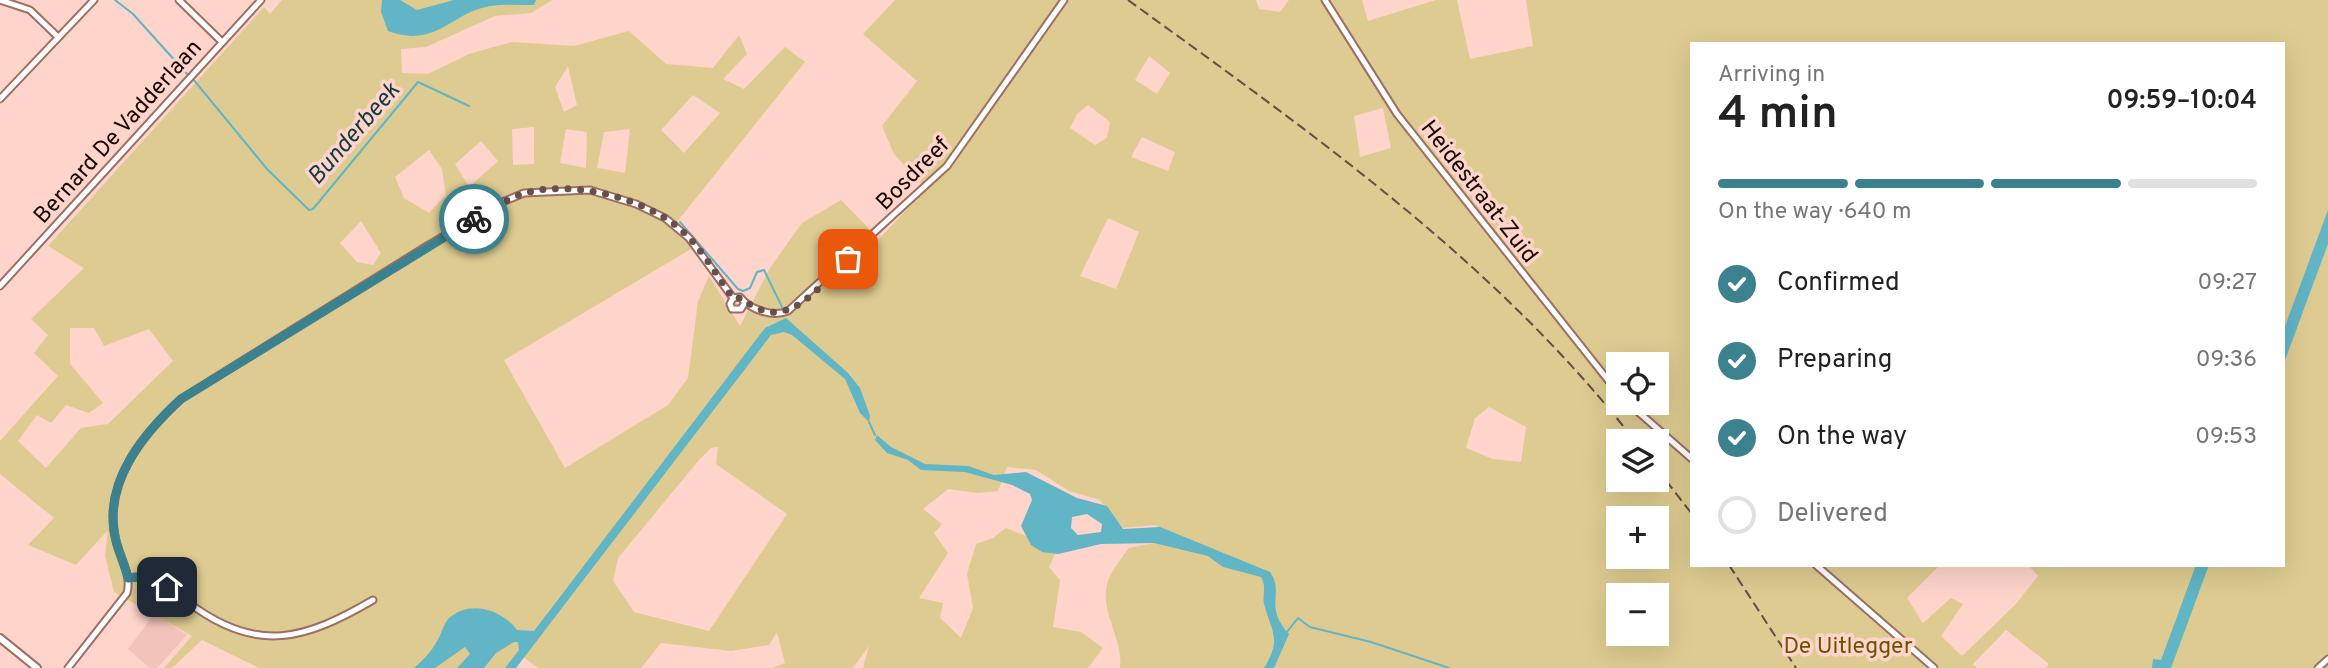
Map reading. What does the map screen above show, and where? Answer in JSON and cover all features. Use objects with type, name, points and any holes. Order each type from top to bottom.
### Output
[{"type":"street","points":[[0,0],[30,10],[58,37]]},
{"type":"street","points":[[0,99],[94,0]]},
{"type":"street","points":[[178,0],[222,42]]},
{"type":"street","name":"Bernard De Vadderlaan","points":[[0,286],[261,0]]},
{"type":"street","name":"Bosdreef","points":[[733,298],[740,298],[744,304],[776,315],[799,304],[942,171],[967,142],[1064,0]]},
{"type":"street","name":"Heidestraat-Zuid","points":[[1325,0],[1397,114],[1606,378]]},
{"type":"street","name":"Bosdreef","points":[[128,578],[114,533],[114,499],[125,468],[155,423],[181,399],[500,203],[524,193],[590,190],[636,204],[680,229],[733,298]]},
{"type":"street","name":"Bosdreef","points":[[733,298],[730,304],[732,309],[741,309],[744,304]]},
{"type":"street","points":[[1642,415],[1690,457]]},
{"type":"street","points":[[1818,567],[1934,668]]},
{"type":"street","points":[[68,668],[124,600],[128,578],[151,578],[214,618],[257,635],[310,632],[334,623],[373,600]]},
{"type":"street","points":[[0,638],[37,668]]},
{"type":"street","points":[[2318,668],[2328,659]]},
{"type":"shaded area","points":[[154,614],[187,635],[157,668],[150,668],[128,649]]},
{"type":"green space","name":"De Uitlegger","points":[[282,0],[552,0],[531,13],[495,16],[426,47],[401,49],[402,73],[428,74],[469,54],[512,42],[574,46],[629,31],[666,64],[713,68],[739,35],[747,54],[723,79],[744,89],[785,47],[805,62],[676,223],[691,249],[504,360],[565,468],[668,405],[688,378],[698,301],[709,276],[740,326],[770,268],[802,223],[841,200],[879,239],[926,189],[894,154],[882,126],[917,81],[863,34],[895,0],[1256,0],[1259,9],[1280,12],[1289,0],[1362,0],[1368,21],[1436,0],[1457,0],[1470,59],[1533,46],[1526,0],[2328,0],[2328,668],[2046,668],[2049,664],[2006,630],[1973,664],[1977,668],[1120,668],[1118,646],[1106,603],[1108,581],[1129,548],[1169,540],[1156,525],[1119,528],[1100,500],[1069,491],[1036,470],[1007,467],[998,491],[977,493],[948,489],[923,509],[942,524],[934,533],[948,553],[919,598],[943,603],[940,618],[961,638],[973,608],[967,574],[976,544],[993,538],[1006,528],[1029,537],[1055,554],[1049,567],[1060,580],[1053,627],[1081,632],[1103,648],[1088,668],[863,668],[869,646],[853,668],[772,668],[785,663],[777,632],[769,645],[731,651],[661,643],[641,668],[538,668],[519,654],[512,668],[259,668],[202,640],[172,668],[164,668],[192,636],[114,592],[105,556],[108,530],[76,565],[28,545],[54,518],[0,474],[0,441],[58,376],[34,353],[48,335],[31,319],[84,268],[48,246],[264,7],[270,14]],"holes":[[[1149,56],[1170,73],[1157,94],[1135,80]],[[568,66],[577,105],[564,112],[555,87]],[[693,95],[720,113],[684,153],[661,130]],[[1088,105],[1110,122],[1107,138],[1095,145],[1070,128],[1077,114]],[[1383,108],[1391,148],[1360,157],[1354,116]],[[534,127],[534,164],[513,165],[512,129]],[[566,129],[587,132],[586,168],[560,163]],[[630,129],[625,173],[597,168],[604,132]],[[1142,137],[1175,152],[1168,171],[1131,157]],[[481,141],[498,161],[469,187],[455,164]],[[429,150],[442,169],[446,195],[429,213],[404,198],[395,177]],[[1108,218],[1139,232],[1116,289],[1080,276]],[[361,221],[381,253],[373,265],[357,262],[340,243]],[[70,328],[94,328],[104,346],[149,329],[173,361],[108,424],[81,428],[46,468],[18,441],[37,415],[51,423],[66,405],[89,413],[103,403],[70,364]],[[1489,407],[1526,427],[1521,462],[1493,459],[1466,448],[1475,418]],[[718,447],[716,464],[787,514],[709,631],[634,612],[613,581],[618,558],[711,448]]]},
{"type":"water","points":[[382,0],[400,0],[417,10],[454,0],[536,0],[534,5],[495,5],[477,10],[443,28],[419,36],[388,31],[381,12]]},
{"type":"water","points":[[2328,210],[2328,244],[2285,360],[2285,326]]},
{"type":"water","points":[[786,318],[848,373],[860,388],[870,416],[869,422],[860,413],[845,379],[792,335],[784,332],[771,335],[516,668],[505,668],[519,650],[518,642],[496,653],[484,668],[457,668],[470,654],[465,647],[435,668],[414,668],[434,646],[449,618],[467,609],[486,609],[503,617],[517,630],[534,631],[765,328]]},
{"type":"water","points":[[877,435],[891,447],[925,464],[968,466],[994,475],[1026,472],[1077,498],[1107,506],[1123,529],[1160,527],[1270,572],[1276,587],[1277,615],[1289,634],[1274,668],[1264,668],[1273,650],[1274,636],[1264,604],[1264,584],[1261,577],[1223,567],[1208,556],[1154,543],[1101,544],[1058,554],[1042,552],[1031,545],[1021,526],[1032,500],[1030,494],[1012,485],[965,472],[921,470],[908,460],[887,453],[875,440]],"holes":[[[1087,514],[1102,524],[1101,532],[1078,535],[1071,528],[1072,517]]]},
{"type":"water","points":[[2195,567],[2208,567],[2171,668],[2152,668],[2153,659],[2161,660]]},
{"type":"waterway","name":"Bunderbeek","points":[[115,0],[133,14],[187,74]]},
{"type":"waterway","name":"Bunderbeek","points":[[193,79],[267,169],[309,210],[313,209],[418,82],[469,106]]},
{"type":"waterway","name":"Bunderbeek","points":[[680,222],[738,289],[743,291],[750,288],[757,272],[764,270],[783,309]]},
{"type":"waterway","name":"Bunderbeek","points":[[869,422],[875,435]]},
{"type":"waterway","name":"Bunderbeek","points":[[1287,632],[1298,618],[1310,627],[1371,642],[1449,668]]},
{"type":"railway","points":[[1128,0],[1332,150],[1398,203],[1523,315],[1581,376],[1625,429]]},
{"type":"railway","points":[[1669,484],[1690,511]]},
{"type":"railway","points":[[1730,567],[1796,668]]},
{"type":"way so far","points":[[474,219],[500,203],[524,193],[590,190],[607,194],[665,218],[689,239],[733,298],[740,298],[744,304],[773,315],[782,314],[799,304],[848,259]]},
{"type":"route","points":[[167,587],[147,576],[128,578],[118,550],[112,516],[118,484],[125,468],[155,423],[181,399],[474,219]]}]
